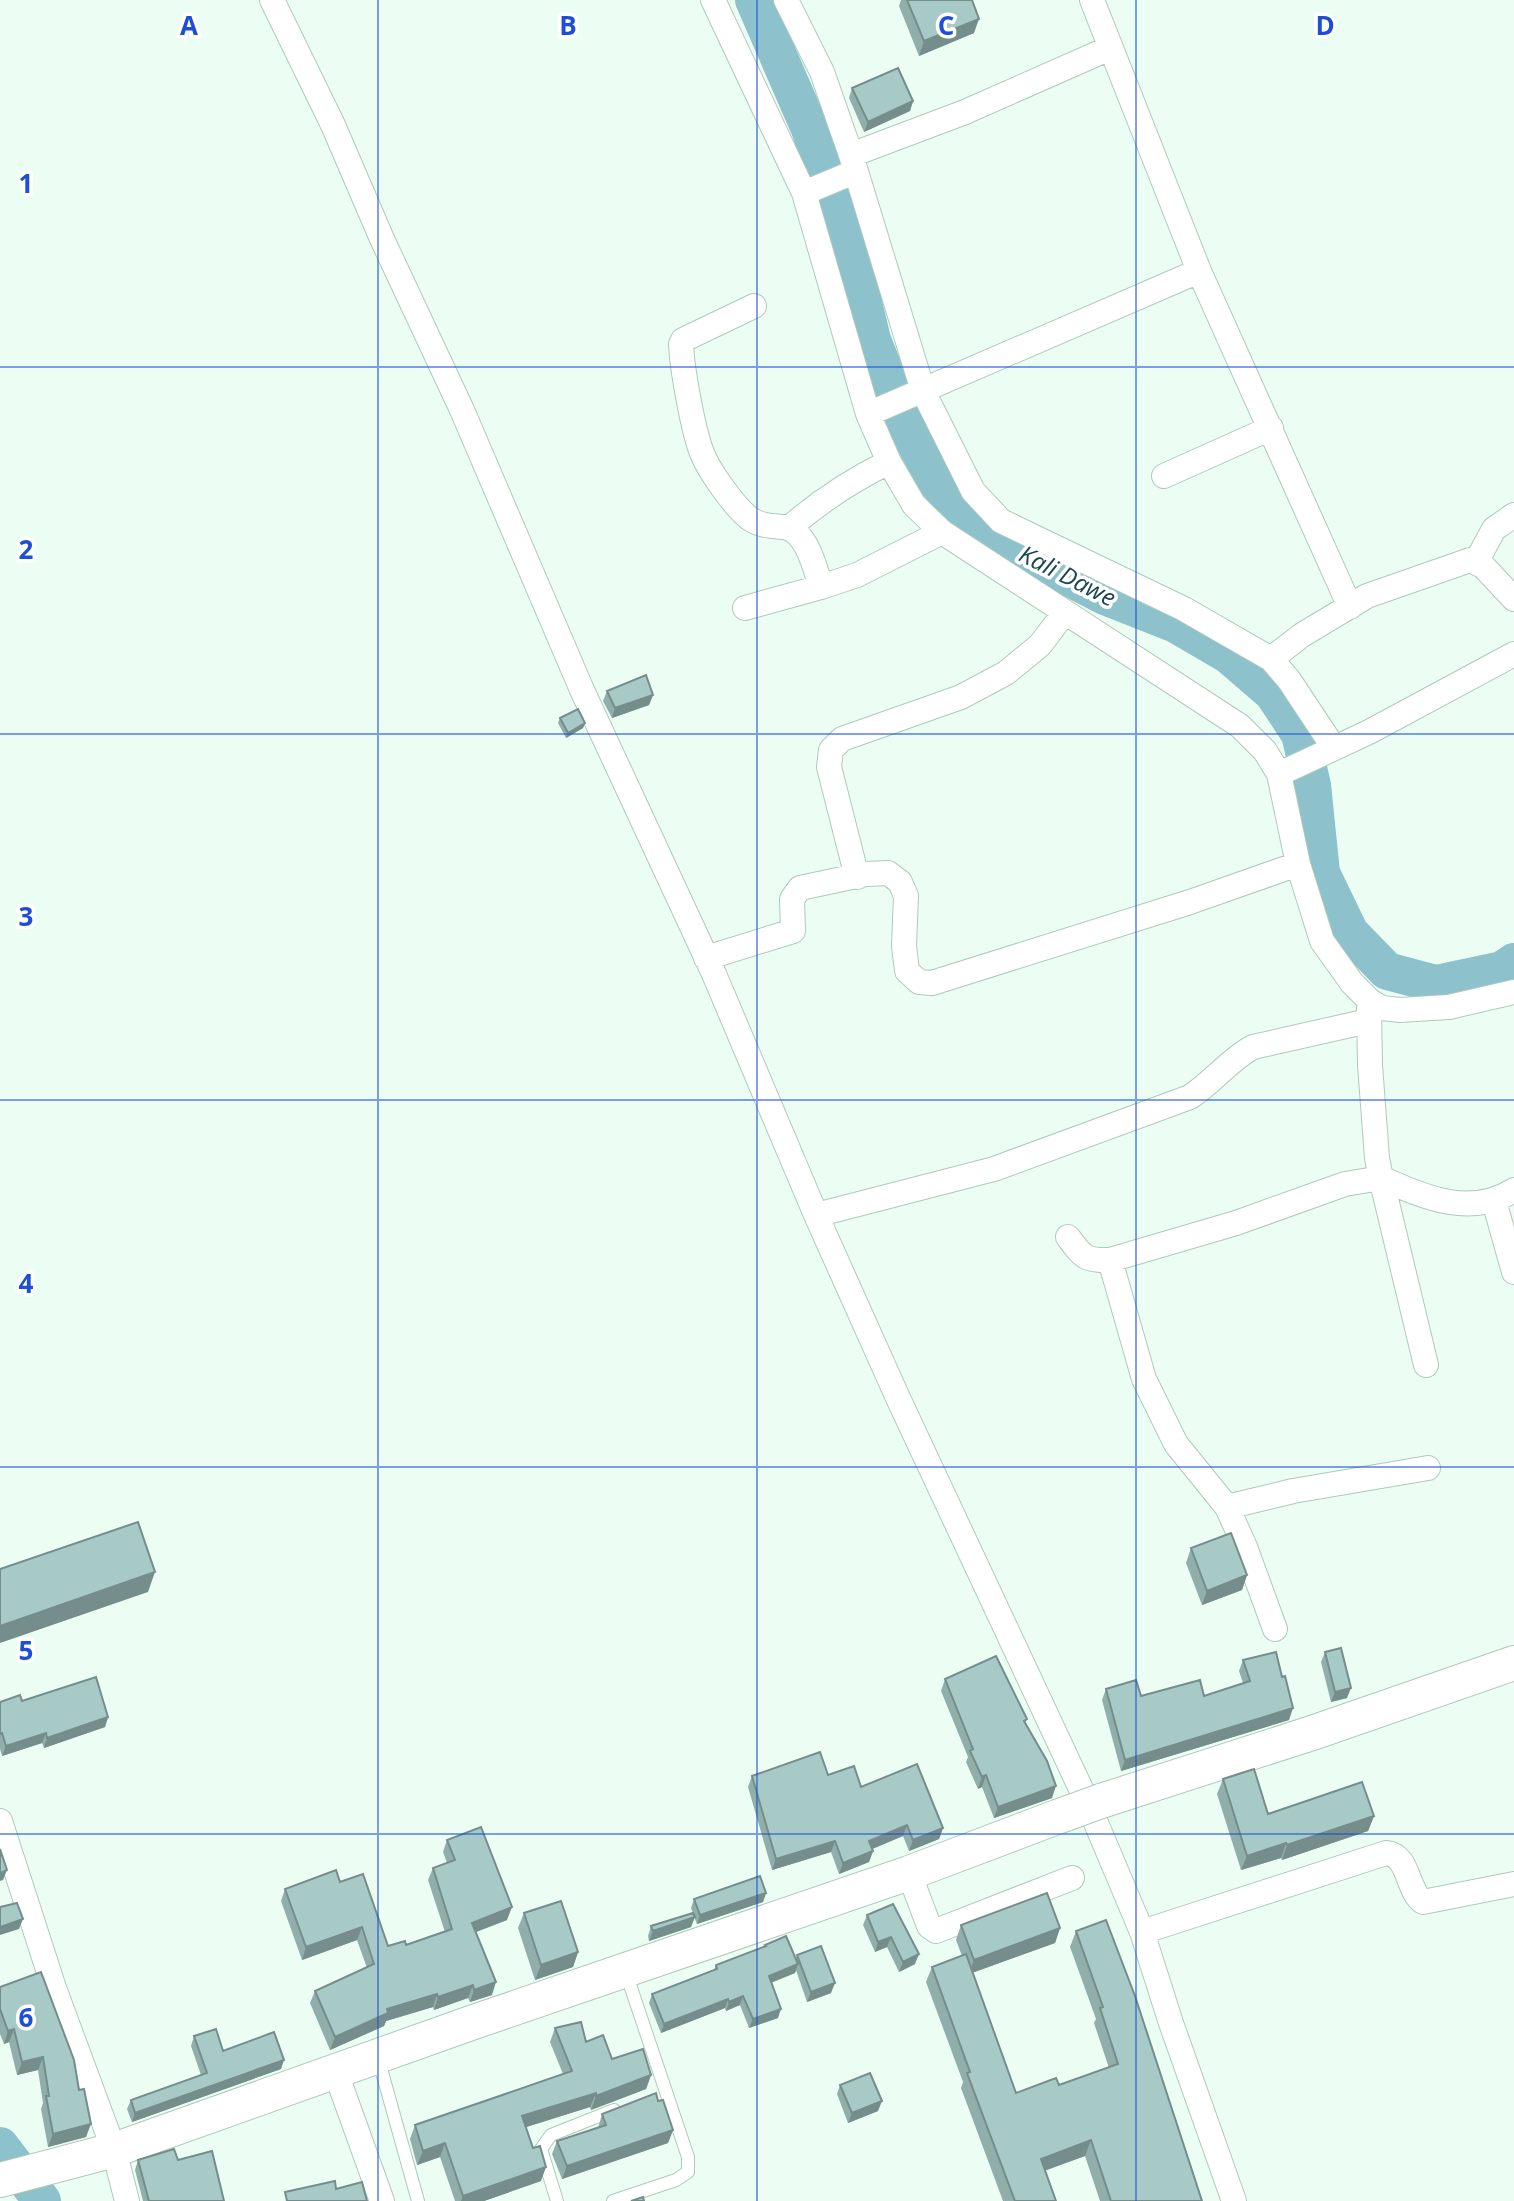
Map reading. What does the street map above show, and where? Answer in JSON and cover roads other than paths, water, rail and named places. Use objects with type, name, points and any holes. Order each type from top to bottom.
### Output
[{"type":"main road","points":[[0,2180],[108,2152],[909,1873],[1101,1801],[1514,1663]]},
{"type":"street","points":[[272,0],[333,125],[462,410],[582,690],[706,958],[816,1215],[1088,1804],[1142,1932],[1234,2201]]},
{"type":"street","points":[[713,0],[804,193],[895,403],[1001,521],[1184,609],[1271,659],[1289,680],[1307,760],[1298,864],[1322,941],[1369,1011],[1377,1158],[1426,1365]]},
{"type":"street","points":[[786,0],[822,72],[853,164],[895,403],[889,462],[914,505],[942,532],[1240,726],[1265,751],[1307,760],[1369,732],[1514,654]]},
{"type":"street","points":[[1092,0],[1199,271],[1350,607]]},
{"type":"street","points":[[804,193],[853,164],[1110,48]]},
{"type":"street","points":[[895,403],[1199,271]]},
{"type":"street","points":[[754,306],[683,340],[681,350],[685,376],[702,453],[751,520],[789,528],[797,533],[821,587]]},
{"type":"street","points":[[1164,476],[1271,428]]},
{"type":"street","points":[[789,528],[817,504],[889,462]]},
{"type":"street","points":[[1476,562],[1494,529],[1514,515]]},
{"type":"street","points":[[745,608],[857,575],[942,532]]},
{"type":"street","points":[[1271,659],[1302,635],[1350,607],[1399,583],[1470,560],[1493,575],[1514,599]]},
{"type":"street","points":[[857,877],[829,767],[829,755],[834,745],[859,731],[976,691],[1025,659],[1065,612]]},
{"type":"street","points":[[706,958],[793,931],[792,899],[796,891],[804,887],[888,873],[900,882],[906,896],[904,946],[907,971],[919,982],[932,983],[1190,902],[1298,864]]},
{"type":"street","points":[[816,1215],[994,1169],[1190,1097],[1236,1056],[1253,1047],[1382,1008],[1449,1007],[1514,992]]},
{"type":"street","points":[[1068,1237],[1090,1261],[1110,1260],[1236,1223],[1345,1184],[1381,1178],[1447,1203],[1504,1196],[1514,1272]]},
{"type":"street","points":[[1110,1260],[1144,1379],[1176,1444],[1227,1507],[1275,1629]]},
{"type":"street","points":[[1227,1507],[1293,1491],[1428,1468]]},
{"type":"street","points":[[0,1821],[108,2152],[127,2201]]},
{"type":"street","points":[[1142,1932],[1386,1853],[1394,1853],[1400,1858],[1415,1894],[1423,1902],[1514,1884]]},
{"type":"street","points":[[909,1873],[929,1926],[936,1931],[1072,1878]]},
{"type":"street","points":[[336,2073],[382,2201]]},
{"type":"lane","points":[[613,2201],[676,2180],[688,2172],[688,2157],[625,1970]]},
{"type":"lane","points":[[378,2058],[418,2201]]},
{"type":"lane","points":[[651,2096],[666,2091]]},
{"type":"lane","points":[[557,2201],[541,2149],[543,2143],[551,2135],[623,2107]]},
{"type":"waterway","name":"Kali Dawe","points":[[754,0],[810,129],[855,269],[872,340],[904,421],[934,479],[971,521],[1018,551],[1105,596],[1176,624],[1229,655],[1273,693],[1300,734],[1312,785],[1321,873],[1350,933],[1387,971],[1436,984],[1502,970],[1514,962]]},
{"type":"waterway","points":[[0,2146],[42,2201]]}]
